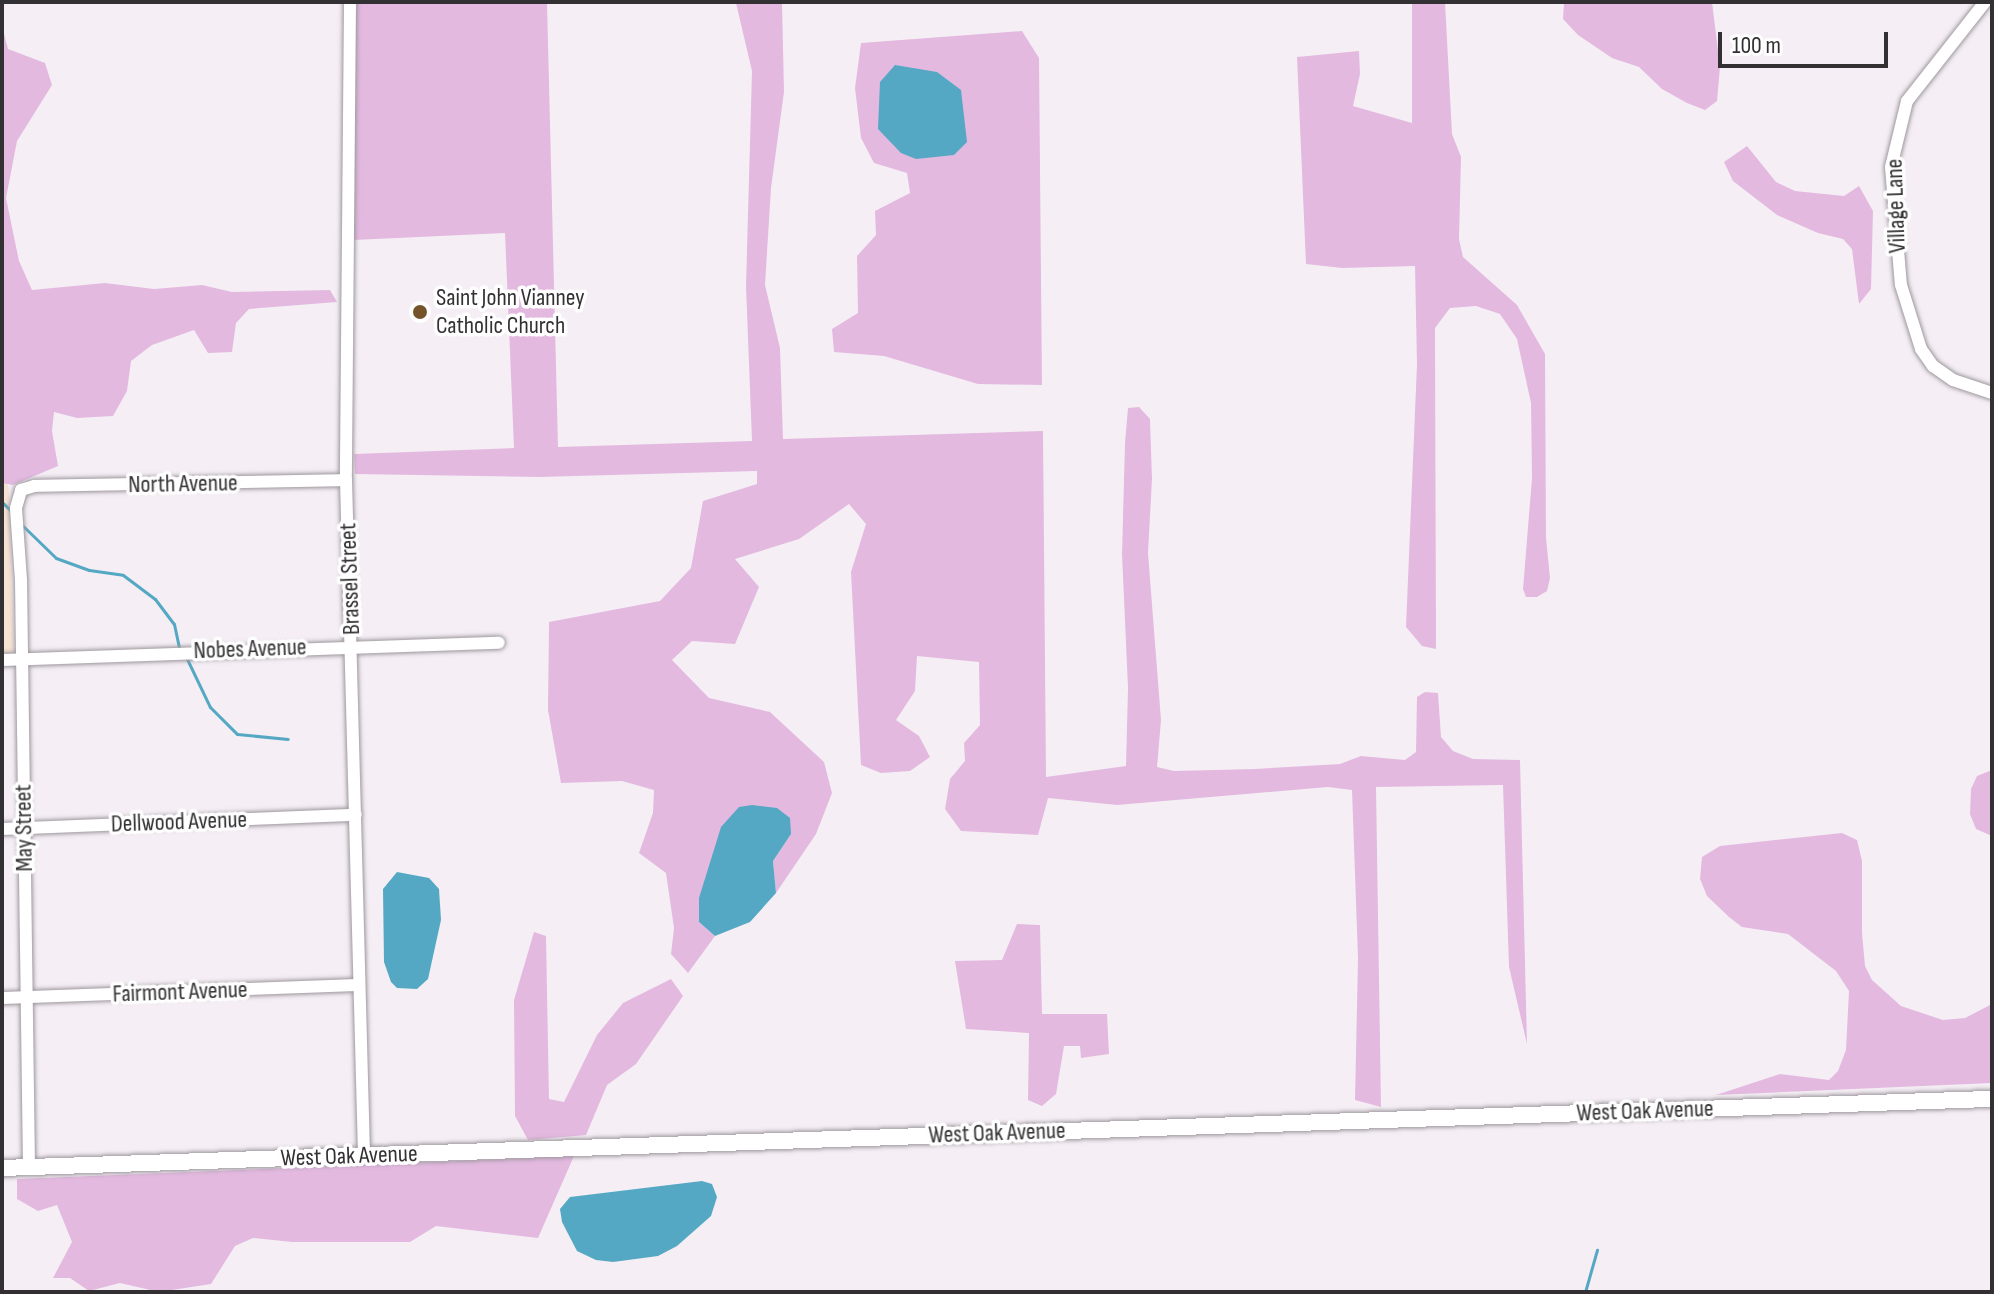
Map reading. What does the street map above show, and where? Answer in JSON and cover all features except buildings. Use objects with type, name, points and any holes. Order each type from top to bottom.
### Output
[{"type":"street","name":"Brassel Street","points":[[350,2],[346,480],[353,645],[364,1155]]},
{"type":"street","name":"Village Lane","points":[[1985,2],[1907,101],[1891,167],[1901,285],[1921,349],[1933,366],[1953,380],[1992,393]]},
{"type":"street","name":"North Avenue","points":[[21,490],[34,486],[346,480]]},
{"type":"street","name":"May Street","points":[[21,490],[16,508],[22,659],[29,1167]]},
{"type":"street","name":"Nobes Avenue","points":[[2,660],[353,645],[499,643]]},
{"type":"street","name":"Dellwood Avenue","points":[[2,829],[356,815]]},
{"type":"street","name":"Fairmont Avenue","points":[[2,998],[358,985]]},
{"type":"street","name":"West Oak Avenue","points":[[2,1168],[1992,1099]]},
{"type":"shaded area","points":[[547,2],[558,447],[752,441],[746,286],[752,71],[736,3],[732,2],[782,2],[784,92],[771,188],[765,285],[780,348],[783,439],[1043,431],[1046,777],[1126,766],[1128,688],[1122,554],[1125,443],[1128,408],[1139,407],[1150,419],[1152,479],[1148,553],[1161,720],[1157,767],[1174,771],[1255,769],[1340,764],[1361,756],[1405,760],[1416,752],[1417,697],[1425,692],[1438,693],[1441,737],[1453,751],[1473,759],[1520,760],[1527,1044],[1509,967],[1503,785],[1376,787],[1381,1107],[1355,1100],[1358,958],[1352,790],[1328,787],[1117,805],[1048,798],[1038,835],[961,831],[945,809],[950,779],[965,761],[964,743],[980,725],[979,662],[917,656],[915,691],[896,720],[919,736],[930,757],[910,771],[881,773],[861,765],[851,572],[866,524],[849,504],[799,539],[735,559],[759,587],[735,644],[692,641],[672,660],[709,698],[770,712],[824,762],[832,793],[816,834],[776,893],[773,861],[791,834],[699,898],[699,922],[715,936],[688,973],[671,954],[674,928],[666,873],[639,853],[653,813],[654,790],[622,781],[561,783],[548,710],[549,622],[660,601],[691,568],[703,501],[757,484],[757,471],[539,477],[355,474],[354,454],[514,448],[505,233],[354,240],[355,3]]},
{"type":"shaded area","points":[[1412,2],[1445,2],[1452,134],[1461,157],[1459,239],[1463,257],[1517,305],[1545,354],[1546,538],[1550,578],[1547,591],[1537,597],[1526,597],[1523,589],[1532,478],[1531,403],[1517,339],[1500,314],[1476,306],[1450,308],[1435,328],[1436,649],[1422,646],[1406,627],[1417,364],[1415,266],[1342,268],[1306,264],[1297,57],[1359,51],[1360,74],[1353,106],[1412,123]]},
{"type":"shaded area","points":[[1564,2],[1712,2],[1720,67],[1717,101],[1705,110],[1687,103],[1662,89],[1639,67],[1612,58],[1578,35],[1563,19]]},
{"type":"shaded area","points":[[2,26],[8,49],[45,63],[52,85],[17,141],[6,198],[19,261],[32,290],[105,283],[154,289],[202,285],[232,292],[330,290],[337,302],[249,309],[236,323],[232,352],[208,353],[194,330],[152,345],[131,361],[127,391],[113,416],[77,418],[54,412],[52,431],[58,466],[13,485],[2,483]]},
{"type":"shaded area","points":[[1022,31],[1039,58],[1042,385],[978,384],[884,356],[834,352],[832,329],[858,313],[857,256],[876,235],[875,211],[910,193],[907,173],[874,163],[861,138],[855,88],[861,43]]},
{"type":"shaded area","points":[[1747,146],[1776,182],[1795,191],[1844,196],[1859,186],[1873,211],[1871,289],[1859,304],[1852,249],[1843,239],[1818,233],[1777,215],[1733,181],[1724,162]]},
{"type":"shaded area","points":[[2,447],[9,493],[14,653],[2,653]]},
{"type":"shaded area","points":[[1992,770],[1992,836],[1976,829],[1970,814],[1971,789],[1977,776]]},
{"type":"shaded area","points":[[1842,833],[1857,840],[1862,861],[1862,933],[1865,966],[1872,980],[1901,1006],[1943,1020],[1965,1018],[1992,1004],[1992,1083],[1716,1095],[1780,1074],[1829,1080],[1838,1071],[1846,1050],[1849,991],[1836,971],[1788,934],[1742,927],[1729,917],[1707,896],[1700,879],[1702,857],[1720,846]]},
{"type":"shaded area","points":[[1017,924],[1040,925],[1042,1014],[1107,1014],[1109,1054],[1081,1058],[1080,1046],[1064,1046],[1056,1094],[1042,1106],[1028,1100],[1029,1033],[966,1029],[955,961],[1002,960]]},
{"type":"shaded area","points":[[534,932],[546,936],[549,1099],[564,1102],[597,1035],[623,1003],[671,979],[683,996],[636,1064],[607,1085],[586,1135],[528,1140],[515,1116],[514,1000]]},
{"type":"shaded area","points":[[574,1156],[538,1238],[436,1226],[410,1242],[292,1242],[253,1238],[235,1246],[211,1284],[159,1292],[120,1283],[89,1291],[70,1278],[53,1278],[72,1242],[57,1205],[38,1211],[17,1199],[17,1179]]},
{"type":"water","points":[[895,65],[937,72],[961,90],[967,142],[954,155],[916,159],[901,153],[878,129],[880,82]]},
{"type":"water","points":[[739,807],[777,808],[790,818],[791,834],[773,861],[776,893],[750,922],[715,936],[699,922],[699,898],[721,827]]},
{"type":"water","points":[[397,872],[429,878],[439,889],[441,920],[428,979],[417,989],[397,988],[391,982],[384,962],[383,889]]},
{"type":"water","points":[[702,1181],[712,1184],[717,1197],[711,1216],[677,1246],[658,1256],[613,1262],[596,1260],[577,1251],[562,1222],[560,1209],[570,1197]]},
{"type":"waterway","points":[[2,502],[13,513]]},
{"type":"waterway","points":[[23,526],[56,558],[89,570],[123,575],[155,599],[174,624],[180,652]]},
{"type":"waterway","points":[[187,659],[210,707],[237,734],[288,739]]},
{"type":"waterway","points":[[1585,1292],[1597,1250]]},
{"type":"place","name":"Saint John Vianney Catholic Church","points":[[420,312]]}]
